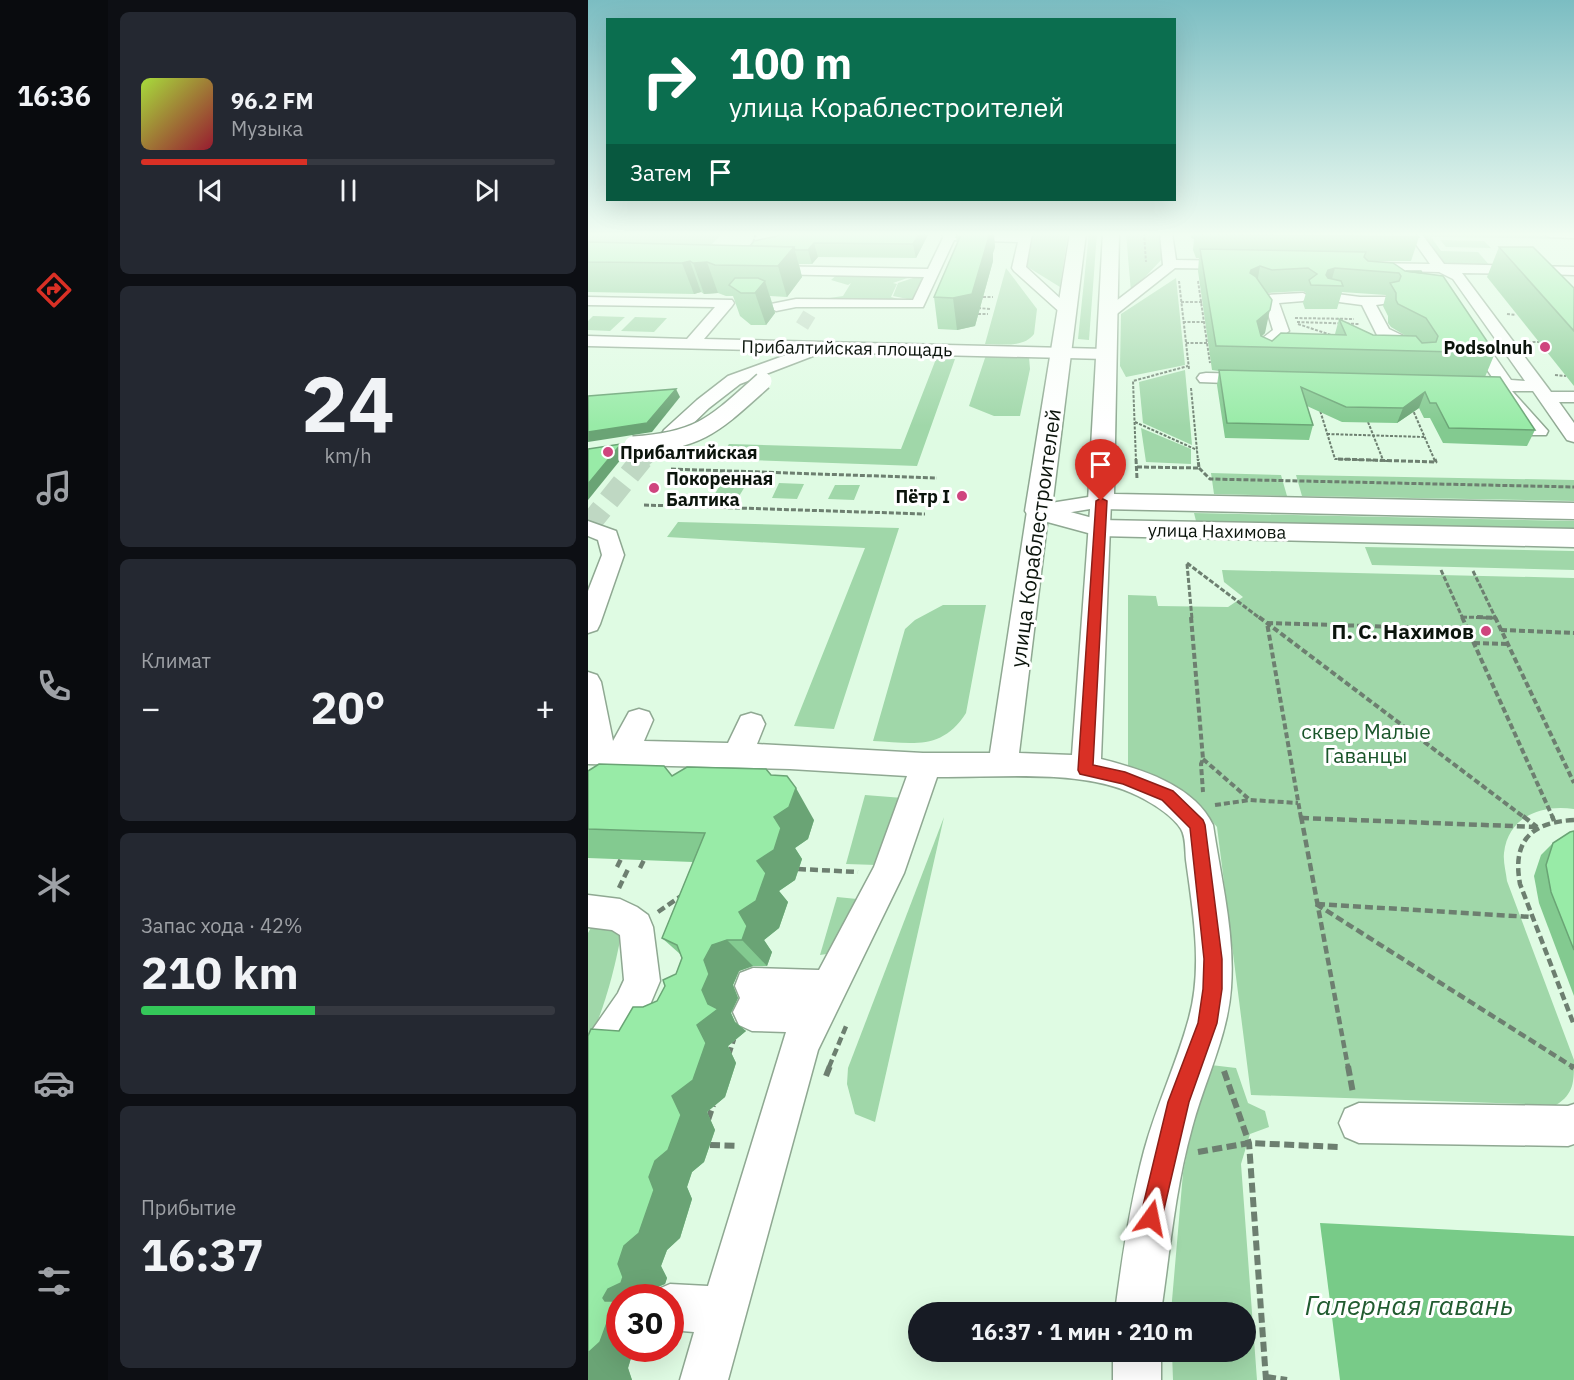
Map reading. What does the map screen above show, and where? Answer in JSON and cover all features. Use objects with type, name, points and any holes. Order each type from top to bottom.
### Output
[{"type":"main road","name":"улица Кораблестроителей","points":[[1038,511],[1070,297]]},
{"type":"main road","points":[[1101,501],[1107,417],[1106,354],[1109,297]]},
{"type":"main road","name":"улица Нахимова","points":[[1101,501],[1574,511]]},
{"type":"main road","name":"улица Нахимова","points":[[1038,511],[1099,528],[1574,538]]},
{"type":"street","points":[[776,307],[796,303],[800,297]]},
{"type":"street","points":[[588,301],[796,303],[818,310],[918,304],[921,297]]},
{"type":"street","points":[[1052,297],[1068,312]]},
{"type":"street","points":[[1108,314],[1130,297]]},
{"type":"street","points":[[1258,297],[1271,300],[1299,297]]},
{"type":"street","points":[[1333,297],[1367,301],[1387,300],[1390,297]]},
{"type":"street","points":[[1466,297],[1545,386],[1574,436]]},
{"type":"street","points":[[1266,358],[1263,344],[1281,331],[1271,300]]},
{"type":"street","points":[[1367,301],[1370,324],[1410,346],[1419,361]]},
{"type":"street","points":[[691,344],[727,303]]},
{"type":"street","points":[[1462,322],[1503,385],[1509,399],[1526,412],[1539,431]]},
{"type":"street","name":"Прибалтийская площадь","points":[[588,341],[826,347],[847,352],[917,354],[1106,354]]},
{"type":"street","points":[[671,434],[703,404],[734,380],[765,374],[794,364],[826,347]]},
{"type":"street","points":[[623,446],[658,443],[689,436],[717,419],[765,374],[826,347]]},
{"type":"street","points":[[1203,378],[1272,380]]},
{"type":"street","points":[[1477,385],[1545,386],[1574,397]]},
{"type":"street","points":[[1086,770],[1101,501]]},
{"type":"street","name":"улица Нахимова","points":[[1038,511],[1101,501]]},
{"type":"street","name":"улица Кораблестроителей","points":[[1003,764],[1038,511]]},
{"type":"street","points":[[588,528],[608,536],[613,555],[588,624]]},
{"type":"street","points":[[588,682],[604,752]]},
{"type":"street","points":[[604,752],[639,720]]},
{"type":"street","points":[[737,756],[751,724]]},
{"type":"street","points":[[604,752],[926,765],[1003,764],[1086,770],[1125,778],[1193,807],[1213,969],[1208,1023],[1179,1102],[1164,1158],[1146,1238],[1139,1302]]},
{"type":"street","points":[[705,1380],[800,1045],[832,1006],[888,873],[926,765]]},
{"type":"street","points":[[588,911],[624,916],[636,927],[653,995],[588,1070]]},
{"type":"street","points":[[748,1009],[832,1006]]},
{"type":"street","points":[[1359,1123],[1568,1126],[1574,1124]]},
{"type":"street","points":[[684,1308],[724,1311]]},
{"type":"street","points":[[1137,1362],[1137,1380]]},
{"type":"path","points":[[1180,297],[1188,366],[1203,378],[1209,343],[1202,297]]},
{"type":"path","points":[[1181,302],[1203,302]]},
{"type":"path","points":[[978,308],[990,309]]},
{"type":"path","points":[[978,314],[988,314]]},
{"type":"path","points":[[1276,317],[1370,324]]},
{"type":"path","points":[[1184,322],[1206,322]]},
{"type":"path","points":[[1295,328],[1293,322],[1296,322]]},
{"type":"path","points":[[1296,322],[1370,324]]},
{"type":"path","points":[[1296,322],[1342,340]]},
{"type":"path","points":[[1327,323],[1329,328]]},
{"type":"path","points":[[1349,328],[1357,324]]},
{"type":"path","points":[[1326,340],[1341,331]]},
{"type":"path","points":[[1318,334],[1339,335]]},
{"type":"path","points":[[1186,343],[1209,343]]},
{"type":"path","points":[[1137,478],[1133,381],[1188,366]]},
{"type":"path","points":[[1545,386],[1566,376]]},
{"type":"path","points":[[1191,387],[1199,468],[1210,479],[1574,487]]},
{"type":"path","points":[[1318,406],[1335,459],[1436,462],[1411,409],[1415,400]]},
{"type":"path","points":[[1135,422],[1197,450]]},
{"type":"path","points":[[1368,422],[1383,460]]},
{"type":"path","points":[[1327,434],[1424,437]]},
{"type":"path","points":[[1137,467],[1199,468]]},
{"type":"path","points":[[671,469],[937,478]]},
{"type":"path","points":[[644,505],[925,514]]},
{"type":"path","points":[[1298,803],[1250,800],[1193,807],[1203,759],[1187,563],[1537,827]]},
{"type":"path","points":[[1441,570],[1554,821]]},
{"type":"path","points":[[1473,571],[1574,783]]},
{"type":"path","points":[[1462,617],[1495,618]]},
{"type":"path","points":[[1267,623],[1467,629]]},
{"type":"path","points":[[1267,623],[1316,904],[1359,1123]]},
{"type":"path","points":[[1501,630],[1574,633]]},
{"type":"path","points":[[1474,643],[1508,644]]},
{"type":"path","points":[[1203,759],[1250,800]]},
{"type":"path","points":[[1301,818],[1537,827],[1554,821],[1574,820]]},
{"type":"path","points":[[1537,827],[1523,841],[1517,860],[1520,884],[1574,1025]]},
{"type":"path","points":[[617,867],[624,854]]},
{"type":"path","points":[[640,868],[646,855]]},
{"type":"path","points":[[798,869],[888,873]]},
{"type":"path","points":[[636,927],[691,889]]},
{"type":"path","points":[[1316,904],[1531,916]]},
{"type":"path","points":[[1316,904],[1574,1068]]},
{"type":"path","points":[[825,1079],[832,1006]]},
{"type":"path","points":[[726,1066],[748,1009]]},
{"type":"path","points":[[1208,1023],[1249,1143],[1266,1379],[1287,1380]]},
{"type":"path","points":[[704,1133],[715,1099]]},
{"type":"path","points":[[1164,1158],[1249,1143]]},
{"type":"green space","points":[[892,297],[905,301],[823,299]]},
{"type":"green space","points":[[900,297],[918,297],[917,301]]},
{"type":"green space","points":[[998,297],[1028,297],[1037,309],[1034,334],[1018,343],[985,344]]},
{"type":"green space","points":[[1082,297],[1092,297],[1089,340],[1078,339]]},
{"type":"green space","points":[[1146,297],[1178,297],[1185,365],[1126,377],[1120,366],[1121,314]]},
{"type":"green space","points":[[593,316],[625,317],[610,331],[588,330],[588,321]]},
{"type":"green space","points":[[635,317],[667,318],[654,332],[621,331]]},
{"type":"green space","points":[[986,355],[1029,357],[1030,369],[1020,416],[994,416],[969,406]]},
{"type":"green space","points":[[936,359],[955,359],[917,466],[719,459],[729,444],[901,449]]},
{"type":"green space","points":[[1185,370],[1192,445],[1143,423],[1139,382]]},
{"type":"green space","points":[[1141,428],[1191,449],[1191,464],[1146,462]]},
{"type":"green space","points":[[1211,473],[1281,475],[1287,496],[1214,494]]},
{"type":"green space","points":[[1296,475],[1574,480],[1574,501],[1302,496]]},
{"type":"green space","points":[[722,482],[747,483],[738,498],[713,497]]},
{"type":"green space","points":[[779,483],[804,484],[797,499],[772,498]]},
{"type":"green space","points":[[835,485],[860,485],[854,500],[828,499]]},
{"type":"green space","points":[[1194,513],[1574,521],[1574,530],[1196,521]]},
{"type":"green space","points":[[678,522],[899,528],[834,729],[794,726],[865,548],[667,537]]},
{"type":"green space","points":[[1365,547],[1574,551],[1574,570],[1372,565]]},
{"type":"green space","name":"сквер Малые Гаванцы","points":[[1222,570],[1574,578],[1574,809],[1538,811],[1519,822],[1507,841],[1504,856],[1507,881],[1574,1060],[1574,1075],[1570,1092],[1556,1105],[1251,1095],[1217,827],[1188,800],[1128,767],[1128,595],[1156,596],[1158,606],[1228,607],[1243,597],[1224,582]]},
{"type":"green space","points":[[943,605],[986,605],[966,713],[947,734],[936,739],[913,743],[873,741],[905,629],[915,620]]},
{"type":"green space","points":[[865,795],[903,798],[877,865],[846,864]]},
{"type":"green space","points":[[944,817],[875,1122],[855,1114],[847,1084],[848,1068]]},
{"type":"green space","points":[[837,897],[857,899],[833,953],[820,955]]},
{"type":"green space","points":[[594,922],[621,935],[608,991],[588,1044],[588,933]]},
{"type":"green space","points":[[1211,1065],[1236,1068],[1248,1103],[1265,1111],[1269,1127],[1250,1134],[1241,1164],[1251,1302],[1172,1302],[1183,1173],[1201,1081]]},
{"type":"green space","points":[[1172,1362],[1256,1362],[1257,1380],[1173,1380]]},
{"type":"water","name":"Галерная гавань","points":[[1320,1223],[1574,1236],[1574,1380],[1340,1380]]},
{"type":"building","points":[[1208,297],[1270,297],[1272,300],[1270,310],[1257,321],[1261,336],[1272,341],[1281,333],[1346,335],[1339,319],[1373,335],[1416,336],[1422,343],[1436,342],[1438,336],[1426,318],[1398,304],[1396,297],[1457,297],[1495,353],[1216,346]]},
{"type":"building","points":[[1544,297],[1574,297],[1574,331]]},
{"type":"building","points":[[1219,370],[1500,377],[1535,430],[1449,428],[1436,403],[1430,403],[1425,392],[1403,408],[1346,407],[1301,387],[1313,425],[1227,423]]},
{"type":"building","points":[[676,389],[647,423],[588,432],[588,396]]},
{"type":"building","points":[[621,444],[588,484],[588,449]]},
{"type":"building","points":[[599,764],[664,766],[672,776],[687,767],[766,769],[771,775],[787,776],[796,788],[789,807],[774,817],[781,828],[774,850],[757,861],[766,873],[756,901],[739,912],[747,926],[742,940],[727,940],[712,945],[704,960],[709,974],[702,990],[708,1004],[718,1009],[697,1025],[706,1043],[693,1080],[672,1096],[681,1115],[668,1150],[655,1161],[649,1177],[654,1190],[639,1233],[624,1246],[618,1264],[623,1277],[621,1283],[606,1284],[606,1293],[603,1298],[606,1301],[606,1326],[600,1342],[588,1353],[588,1036],[591,1029],[619,1031],[633,1007],[643,1007],[657,1001],[665,986],[663,980],[676,974],[682,958],[677,945],[662,938],[705,833],[588,829],[588,771]]},
{"type":"building","points":[[1574,831],[1574,950],[1551,892],[1546,865],[1553,843]]},
{"type":"tunnel","points":[[802,326],[810,313]]},
{"type":"tunnel","points":[[641,461],[671,434]]},
{"type":"tunnel","points":[[588,526],[642,459]]},
{"type":"place","name":"Podsolnuh","points":[[1545,347]]},
{"type":"place","name":"Прибалтийская","points":[[608,452]]},
{"type":"place","name":"Покоренная Балтика","points":[[654,488]]},
{"type":"place","name":"Пётр I","points":[[962,496]]},
{"type":"place","name":"П. С. Нахимов","points":[[1486,631]]},
{"type":"route","points":[[1101,501],[1086,770],[1125,778],[1167,796],[1183,808],[1197,825],[1213,959],[1213,989],[1208,1023],[1179,1102],[1151,1218]]}]
